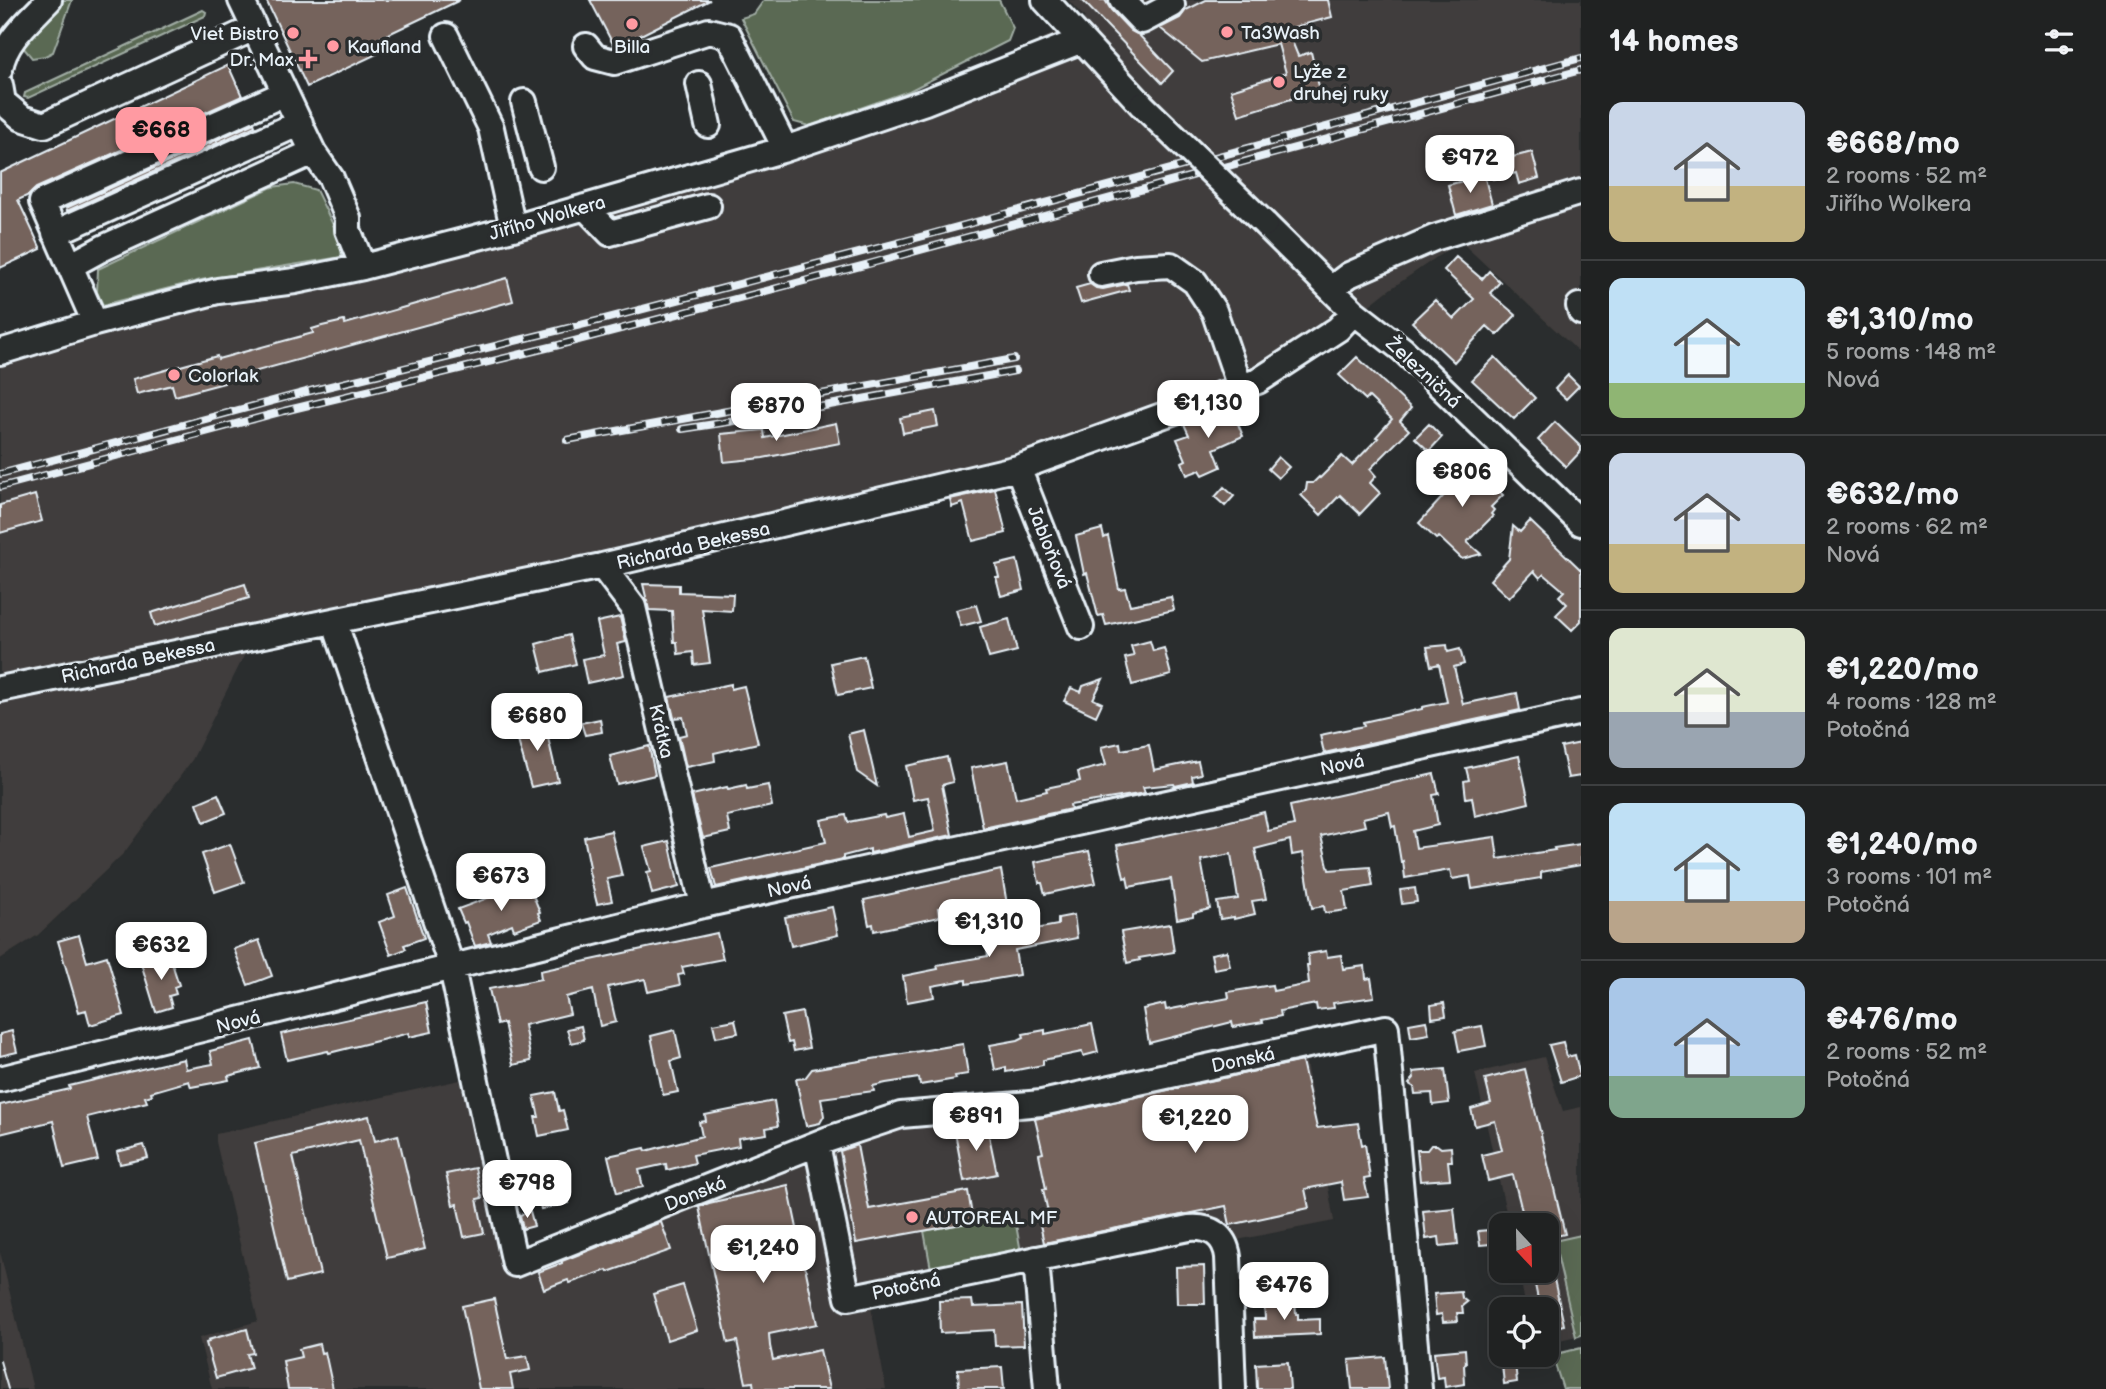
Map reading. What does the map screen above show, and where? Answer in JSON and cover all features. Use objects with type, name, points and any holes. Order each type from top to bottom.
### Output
[{"type":"street","points":[[0,69],[1,59],[12,40],[49,0]]},
{"type":"street","points":[[242,0],[313,152],[331,178],[348,218],[348,230],[363,267]]},
{"type":"street","name":"Železničná","points":[[1045,0],[1142,106],[1354,312],[1403,350],[1581,523]]},
{"type":"street","points":[[1122,0],[1142,21],[1172,5]]},
{"type":"street","points":[[0,85],[3,102],[22,118],[44,124],[254,28]]},
{"type":"street","points":[[586,46],[595,57],[614,62],[709,31],[729,36],[780,138],[782,150]]},
{"type":"street","points":[[446,36],[491,128],[513,228]]},
{"type":"street","name":"Jiřího Wolkera","points":[[0,352],[95,323],[218,291],[296,281],[363,267],[513,228],[782,150],[925,102],[1082,40]]},
{"type":"street","points":[[699,85],[708,125]]},
{"type":"street","points":[[95,323],[42,202],[285,93]]},
{"type":"street","points":[[524,102],[541,167]]},
{"type":"street","points":[[55,233],[300,123]]},
{"type":"street","points":[[70,266],[103,248],[313,152]]},
{"type":"street","points":[[1332,288],[1349,275],[1434,238],[1581,192]]},
{"type":"street","points":[[585,207],[610,233],[708,206]]},
{"type":"street","points":[[1101,274],[1136,267],[1171,265],[1195,282],[1214,311],[1240,387]]},
{"type":"street","points":[[1581,306],[1581,312]]},
{"type":"street","name":"Richarda Bekessa","points":[[0,689],[602,566],[1018,468],[1258,381],[1338,328],[1354,312]]},
{"type":"street","name":"Jabloňová","points":[[1018,468],[1081,627]]},
{"type":"street","name":"Krátka","points":[[602,566],[633,607],[703,905]]},
{"type":"street","points":[[334,621],[452,968]]},
{"type":"street","name":"Nová","points":[[0,1079],[703,905],[1581,712]]},
{"type":"street","name":"Donská","points":[[452,968],[515,1264],[817,1144],[901,1115],[1042,1103],[1386,1028],[1419,1389]]},
{"type":"street","name":"Potočná","points":[[817,1144],[848,1298],[1189,1228],[1199,1227],[1212,1231],[1224,1242],[1228,1257],[1233,1389]]},
{"type":"street","points":[[1036,1259],[1047,1389]]},
{"type":"shaded area","points":[[1068,0],[1581,0],[1581,354],[1460,241],[1386,292],[1278,377],[1043,466],[248,648],[192,760],[124,853],[38,935],[0,959],[0,361],[196,305],[364,279],[792,161],[1085,18]]},
{"type":"shaded area","points":[[1304,1051],[1334,1221],[1232,1241],[1198,1215],[867,1285],[886,1389],[212,1389],[199,1338],[258,1321],[216,1134],[460,1080],[507,1271],[836,1146],[902,1126]]},
{"type":"shaded area","points":[[1544,1057],[1563,1111],[1581,1107],[1581,1335],[1559,1340],[1559,1297],[1524,1297],[1521,1283],[1559,1283],[1559,1213],[1506,1213],[1475,1073]]},
{"type":"shaded area","points":[[0,1252],[33,1389],[0,1389]]},
{"type":"green space","points":[[61,0],[72,0],[53,52],[32,58],[22,46]]},
{"type":"green space","points":[[764,0],[999,0],[1013,28],[1008,41],[909,91],[809,126],[794,122],[741,18],[754,14]]},
{"type":"green space","points":[[203,10],[206,12],[205,16],[28,98],[24,97],[25,93]]},
{"type":"green space","points":[[294,184],[316,190],[342,243],[341,257],[201,280],[103,305],[97,292],[98,269],[272,187]]},
{"type":"green space","points":[[1014,1214],[1021,1252],[931,1269],[924,1231]]},
{"type":"green space","points":[[1581,1235],[1581,1335],[1576,1337],[1559,1263],[1559,1240]]},
{"type":"green space","points":[[1581,1348],[1581,1389],[1563,1389],[1556,1367],[1559,1367],[1559,1353]]},
{"type":"building","name":"Kaufland","points":[[266,0],[460,0],[376,40],[381,52],[307,87]]},
{"type":"building","name":"Billa","points":[[590,0],[710,0],[614,46]]},
{"type":"building","points":[[1082,0],[1105,0],[1131,31],[1139,35],[1173,71],[1162,83]]},
{"type":"building","points":[[1206,0],[1328,0],[1332,17],[1287,29],[1298,56],[1311,52],[1320,91],[1293,95],[1294,98],[1239,115],[1231,90],[1286,73],[1278,44],[1202,62],[1160,28]]},
{"type":"building","points":[[228,65],[242,96],[36,188],[18,200],[41,249],[0,268],[0,173]]},
{"type":"building","points":[[254,123],[255,126],[67,211],[66,208]]},
{"type":"building","points":[[1532,152],[1539,178],[1519,184],[1516,173],[1493,179],[1489,163]]},
{"type":"building","points":[[1484,175],[1492,204],[1456,215],[1448,185]]},
{"type":"building","points":[[1456,257],[1482,279],[1489,271],[1500,282],[1490,293],[1516,315],[1497,335],[1487,326],[1454,362],[1412,322],[1435,300],[1454,319],[1474,299],[1444,270]]},
{"type":"building","points":[[507,278],[513,301],[224,380],[224,383],[175,396],[172,385],[137,394],[133,379],[217,356],[218,359],[313,333],[312,329],[322,326],[344,321],[345,324]]},
{"type":"building","points":[[1090,284],[1103,289],[1127,284],[1129,290],[1081,303],[1076,288]]},
{"type":"building","points":[[1357,357],[1411,408],[1400,421],[1409,430],[1370,469],[1376,476],[1370,483],[1380,493],[1360,514],[1340,495],[1321,515],[1301,495],[1306,490],[1307,483],[1313,483],[1320,478],[1342,456],[1352,465],[1392,419],[1369,397],[1366,400],[1339,375]]},
{"type":"building","points":[[1495,357],[1535,398],[1514,419],[1472,380]]},
{"type":"building","points":[[1568,375],[1579,386],[1566,399],[1555,389]]},
{"type":"building","points":[[1231,407],[1243,436],[1214,449],[1221,467],[1203,475],[1200,470],[1187,475],[1182,462],[1186,460],[1177,439],[1189,435],[1184,424]]},
{"type":"building","points":[[935,411],[938,426],[903,433],[900,418]]},
{"type":"building","points":[[1555,422],[1581,447],[1581,451],[1566,467],[1538,440]]},
{"type":"building","points":[[836,423],[840,443],[763,458],[724,462],[721,434],[764,430],[765,438]]},
{"type":"building","points":[[1429,424],[1442,437],[1429,451],[1415,438]]},
{"type":"building","points":[[1278,457],[1289,467],[1278,478],[1268,469]]},
{"type":"building","points":[[1464,458],[1503,495],[1491,507],[1494,510],[1491,514],[1493,516],[1467,542],[1481,554],[1462,559],[1439,537],[1436,539],[1419,523],[1449,490],[1441,482]]},
{"type":"building","points":[[1224,487],[1234,496],[1225,506],[1215,497]]},
{"type":"building","points":[[995,489],[1006,533],[973,541],[963,503],[952,507],[950,499]]},
{"type":"building","points":[[35,495],[42,521],[0,533],[0,505]]},
{"type":"building","points":[[1530,521],[1581,570],[1581,621],[1572,630],[1556,615],[1567,604],[1559,596],[1564,591],[1544,574],[1540,578],[1534,571],[1509,598],[1490,580],[1509,559],[1513,526],[1520,532]]},
{"type":"building","points":[[1102,529],[1104,538],[1108,536],[1119,589],[1125,588],[1130,605],[1171,597],[1174,610],[1106,625],[1103,615],[1098,616],[1087,573],[1084,574],[1076,536]]},
{"type":"building","points":[[1017,560],[1024,590],[1001,596],[996,565]]},
{"type":"building","points":[[245,584],[249,598],[155,626],[151,613]]},
{"type":"building","points":[[643,584],[679,585],[679,592],[733,594],[732,611],[702,609],[710,663],[694,665],[693,652],[678,654],[677,642],[674,642],[672,611],[649,610]]},
{"type":"building","points":[[976,605],[981,621],[961,626],[956,610]]},
{"type":"building","points":[[620,617],[626,642],[617,644],[624,675],[587,683],[582,659],[604,655],[597,622]]},
{"type":"building","points":[[1009,619],[1017,651],[989,658],[980,627]]},
{"type":"building","points":[[569,635],[576,664],[543,672],[536,644]]},
{"type":"building","points":[[1150,641],[1153,651],[1164,648],[1171,675],[1132,685],[1125,658],[1134,656],[1131,646]]},
{"type":"building","points":[[1447,645],[1448,652],[1460,649],[1464,664],[1454,667],[1463,704],[1517,693],[1520,710],[1324,753],[1320,735],[1364,726],[1363,722],[1447,702],[1439,664],[1431,666],[1427,647]]},
{"type":"building","points":[[864,656],[871,688],[838,695],[831,663]]},
{"type":"building","points":[[1103,679],[1093,699],[1102,703],[1096,716],[1064,701],[1071,688],[1081,692],[1083,686]]},
{"type":"building","points":[[731,684],[731,689],[744,686],[758,743],[714,753],[715,761],[686,767],[679,736],[687,734],[683,717],[674,718],[669,697]]},
{"type":"building","points":[[533,706],[537,730],[546,729],[558,781],[531,787],[517,737]]},
{"type":"building","points":[[600,719],[602,732],[585,735],[581,723]]},
{"type":"building","points":[[864,730],[877,786],[857,772],[848,734]]},
{"type":"building","points":[[1120,743],[1121,750],[1149,745],[1154,770],[1198,761],[1201,774],[1192,776],[1193,782],[1175,786],[1143,787],[1145,793],[1070,805],[1071,809],[983,828],[971,768],[1008,761],[1016,798],[1080,781],[1078,772],[1106,765],[1101,747]]},
{"type":"building","points":[[1581,743],[1581,776],[1568,778],[1561,747]]},
{"type":"building","points":[[649,746],[655,775],[617,784],[610,756]]},
{"type":"building","points":[[1519,756],[1529,803],[1475,816],[1472,797],[1466,798],[1464,781],[1469,780],[1466,768]]},
{"type":"building","points":[[947,757],[953,782],[942,785],[952,835],[870,853],[870,849],[843,856],[843,859],[716,887],[711,868],[826,842],[821,820],[846,815],[848,822],[904,814],[909,837],[935,831],[928,797],[913,800],[906,766]]},
{"type":"building","points":[[1434,774],[1439,794],[1433,795],[1438,825],[1413,831],[1416,848],[1495,837],[1498,859],[1581,844],[1581,865],[1541,872],[1541,878],[1472,889],[1470,876],[1452,879],[1450,870],[1405,878],[1395,826],[1392,827],[1389,812],[1363,818],[1365,826],[1321,836],[1329,870],[1370,867],[1373,886],[1344,891],[1347,910],[1325,913],[1324,906],[1312,908],[1303,853],[1292,855],[1290,840],[1255,849],[1266,899],[1252,901],[1255,914],[1234,919],[1220,919],[1217,902],[1238,899],[1231,854],[1201,860],[1210,909],[1193,913],[1193,916],[1177,919],[1171,879],[1129,887],[1127,877],[1124,878],[1117,845],[1264,812],[1268,831],[1294,825],[1290,806]]},
{"type":"building","points":[[746,785],[747,789],[768,785],[772,806],[727,816],[730,832],[703,838],[692,795]]},
{"type":"building","points":[[218,794],[226,813],[204,822],[197,803]]},
{"type":"building","points":[[611,831],[622,876],[607,879],[612,901],[597,904],[584,837]]},
{"type":"building","points":[[669,841],[679,887],[652,894],[647,872],[651,871],[644,847]]},
{"type":"building","points":[[230,844],[244,882],[215,892],[202,854]]},
{"type":"building","points":[[1089,851],[1096,883],[1045,894],[1042,883],[1039,883],[1035,862]]},
{"type":"building","points":[[1001,870],[1007,904],[979,908],[967,907],[966,903],[938,908],[939,917],[874,931],[873,924],[869,925],[864,900]]},
{"type":"building","points":[[528,883],[541,920],[514,930],[512,924],[488,934],[491,942],[475,946],[458,909]]},
{"type":"building","points":[[407,888],[424,938],[404,945],[406,949],[391,955],[379,922],[395,916],[388,895]]},
{"type":"building","points":[[1415,888],[1417,902],[1402,904],[1400,890]]},
{"type":"building","points":[[832,907],[838,935],[791,946],[785,917]]},
{"type":"building","points":[[1074,915],[1077,938],[1015,950],[1019,975],[966,984],[966,980],[932,986],[934,997],[907,1002],[903,976],[938,969],[937,965],[988,956],[984,934],[1058,925],[1058,918]]},
{"type":"building","points":[[1170,924],[1174,952],[1139,958],[1140,960],[1127,963],[1121,932]]},
{"type":"building","points":[[717,933],[723,959],[682,967],[684,974],[678,975],[680,985],[648,992],[645,979],[608,987],[616,1022],[600,1026],[593,990],[566,997],[570,1014],[524,1025],[531,1061],[513,1065],[504,1023],[497,1025],[489,989],[541,979],[540,971]]},
{"type":"building","points":[[79,935],[87,962],[107,956],[124,1015],[90,1025],[86,1010],[79,1012],[58,941]]},
{"type":"building","points":[[259,940],[272,976],[248,985],[234,949]]},
{"type":"building","points":[[1227,951],[1230,966],[1214,969],[1211,954]]},
{"type":"building","points":[[1326,951],[1327,957],[1341,955],[1343,969],[1365,966],[1366,979],[1371,978],[1374,997],[1333,1003],[1334,1008],[1317,1010],[1316,1004],[1280,1011],[1281,1016],[1262,1020],[1263,1022],[1233,1027],[1232,1022],[1149,1043],[1143,1009],[1165,1004],[1166,1010],[1229,998],[1228,992],[1272,985],[1273,991],[1309,984],[1308,954]]},
{"type":"building","points":[[160,957],[161,960],[170,957],[179,985],[174,987],[176,994],[169,996],[172,1007],[156,1012],[141,963]]},
{"type":"building","points":[[426,1002],[432,1032],[409,1037],[409,1033],[329,1053],[328,1051],[287,1060],[281,1034]]},
{"type":"building","points":[[1444,1003],[1446,1016],[1432,1018],[1431,1005]]},
{"type":"building","points":[[802,1012],[809,1048],[794,1051],[792,1042],[788,1043],[782,1016]]},
{"type":"building","points":[[735,1020],[738,1033],[716,1037],[713,1024]]},
{"type":"building","points":[[1426,1021],[1429,1034],[1411,1037],[1409,1024]]},
{"type":"building","points":[[1092,1024],[1098,1052],[1083,1056],[1082,1052],[1043,1060],[1043,1065],[1006,1072],[1006,1067],[995,1070],[990,1045],[1018,1040],[1024,1037],[1023,1034],[1045,1030],[1045,1034]]},
{"type":"building","points":[[581,1026],[584,1040],[571,1043],[567,1029]]},
{"type":"building","points":[[1482,1026],[1486,1046],[1459,1051],[1455,1031]]},
{"type":"building","points":[[675,1030],[681,1058],[671,1061],[678,1092],[663,1095],[651,1036]]},
{"type":"building","points":[[12,1031],[17,1052],[0,1056],[0,1034]]},
{"type":"building","points":[[253,1040],[260,1068],[228,1076],[229,1080],[191,1087],[189,1081],[151,1092],[152,1095],[145,1097],[147,1102],[87,1117],[98,1160],[64,1168],[53,1121],[0,1134],[0,1105],[184,1059],[186,1069],[213,1064],[210,1051]]},
{"type":"building","points":[[1563,1042],[1567,1057],[1575,1055],[1580,1076],[1561,1082],[1549,1045]]},
{"type":"building","points":[[963,1044],[968,1074],[955,1076],[956,1079],[920,1085],[919,1078],[886,1083],[873,1086],[874,1091],[821,1098],[824,1116],[820,1123],[806,1126],[796,1079],[805,1078],[812,1069]]},
{"type":"building","points":[[1302,1061],[1317,1128],[1358,1123],[1362,1145],[1365,1144],[1370,1178],[1364,1179],[1368,1197],[1344,1200],[1341,1182],[1305,1189],[1309,1208],[1230,1225],[1226,1206],[1044,1243],[1039,1220],[1049,1217],[1039,1154],[1043,1153],[1035,1119]]},
{"type":"building","points":[[1445,1069],[1449,1103],[1433,1105],[1432,1093],[1415,1094],[1414,1087],[1409,1084],[1414,1078],[1413,1072]]},
{"type":"building","points":[[1525,1069],[1565,1234],[1559,1235],[1559,1213],[1518,1213],[1522,1211],[1513,1175],[1488,1181],[1482,1155],[1502,1150],[1495,1121],[1475,1126],[1471,1109],[1491,1103],[1485,1079]]},
{"type":"building","points":[[555,1092],[559,1111],[563,1110],[568,1130],[539,1136],[535,1117],[539,1117],[534,1096]]},
{"type":"building","points":[[774,1101],[778,1126],[766,1128],[767,1134],[738,1138],[739,1146],[693,1155],[695,1163],[667,1170],[666,1164],[639,1170],[643,1187],[617,1193],[608,1156],[645,1148],[646,1151],[702,1136],[699,1122],[706,1121],[705,1115]]},
{"type":"building","points":[[369,1116],[375,1141],[398,1135],[425,1249],[387,1258],[359,1140],[293,1156],[320,1274],[287,1282],[255,1143]]},
{"type":"building","points":[[987,1126],[997,1174],[964,1181],[955,1132]]},
{"type":"building","points":[[144,1145],[148,1158],[120,1164],[117,1152]]},
{"type":"building","name":"AUTOREAL MF","points":[[857,1145],[869,1209],[968,1191],[973,1222],[856,1243],[840,1151]]},
{"type":"building","points":[[1431,1145],[1451,1147],[1452,1161],[1448,1161],[1450,1179],[1420,1181],[1417,1150],[1427,1150]]},
{"type":"building","points":[[560,1164],[569,1203],[541,1209],[534,1179],[538,1179],[536,1169]]},
{"type":"building","points":[[475,1168],[482,1198],[477,1199],[484,1233],[464,1237],[457,1204],[453,1205],[446,1174]]},
{"type":"building","points":[[788,1185],[817,1324],[769,1334],[770,1346],[773,1360],[820,1350],[829,1389],[754,1389],[753,1382],[746,1383],[737,1341],[728,1343],[699,1207]]},
{"type":"building","points":[[1454,1208],[1458,1244],[1440,1246],[1439,1237],[1426,1239],[1423,1211]]},
{"type":"building","points":[[530,1211],[534,1226],[523,1229],[520,1215]]},
{"type":"building","points":[[661,1222],[671,1250],[608,1272],[607,1270],[570,1283],[568,1280],[544,1289],[538,1272]]},
{"type":"building","points":[[1489,1230],[1489,1244],[1480,1245],[1478,1231]]},
{"type":"building","points":[[1204,1266],[1205,1304],[1177,1304],[1176,1267]]},
{"type":"building","points":[[1535,1283],[1555,1283],[1558,1297],[1538,1297]]},
{"type":"building","points":[[683,1285],[697,1330],[667,1340],[653,1294]]},
{"type":"building","points":[[1461,1292],[1462,1298],[1467,1302],[1462,1306],[1463,1313],[1457,1313],[1458,1321],[1443,1322],[1442,1314],[1436,1315],[1434,1294]]},
{"type":"building","points":[[494,1299],[507,1359],[527,1356],[530,1370],[510,1374],[513,1389],[479,1389],[462,1306]]},
{"type":"building","points":[[972,1300],[973,1307],[1022,1305],[1024,1345],[995,1346],[994,1330],[940,1333],[939,1301]]},
{"type":"building","points":[[1295,1301],[1298,1320],[1320,1319],[1320,1334],[1255,1337],[1254,1319],[1265,1319],[1264,1302]]},
{"type":"building","points":[[1559,1302],[1564,1325],[1559,1326]]},
{"type":"building","points":[[247,1329],[253,1353],[247,1354],[251,1368],[216,1378],[206,1343],[208,1340]]},
{"type":"building","points":[[319,1344],[321,1353],[325,1352],[333,1389],[288,1389],[283,1361],[301,1357],[299,1349]]},
{"type":"building","points":[[1465,1349],[1465,1384],[1445,1387],[1444,1377],[1437,1378],[1434,1352]]},
{"type":"building","points":[[1385,1357],[1388,1389],[1352,1389],[1349,1360]]},
{"type":"building","points":[[1288,1362],[1290,1389],[1257,1389],[1256,1364]]},
{"type":"building","points":[[1002,1367],[1004,1389],[959,1389],[958,1369]]},
{"type":"building","points":[[1502,1367],[1515,1367],[1517,1382],[1504,1384]]},
{"type":"tram line","points":[[0,1361],[8,1389]]},
{"type":"railway","points":[[0,474],[306,392],[597,321],[920,237],[1581,58]]},
{"type":"railway","points":[[0,487],[284,411],[559,345],[865,265],[1581,70]]},
{"type":"railway","points":[[567,440],[1014,359]]},
{"type":"railway","points":[[682,429],[775,415],[1015,371]]},
{"type":"place","name":"Billa","points":[[632,24]]},
{"type":"place","name":"Ta3Wash","points":[[1227,32]]},
{"type":"place","name":"Viet Bistro","points":[[293,33]]},
{"type":"place","name":"Kaufland","points":[[333,46]]},
{"type":"place","name":"Dr. Max","points":[[308,59]]},
{"type":"place","name":"Lyže z druhej ruky","points":[[1279,82]]},
{"type":"place","name":"Colorlak","points":[[174,375]]},
{"type":"place","name":"AUTOREAL MF","points":[[912,1217]]}]
